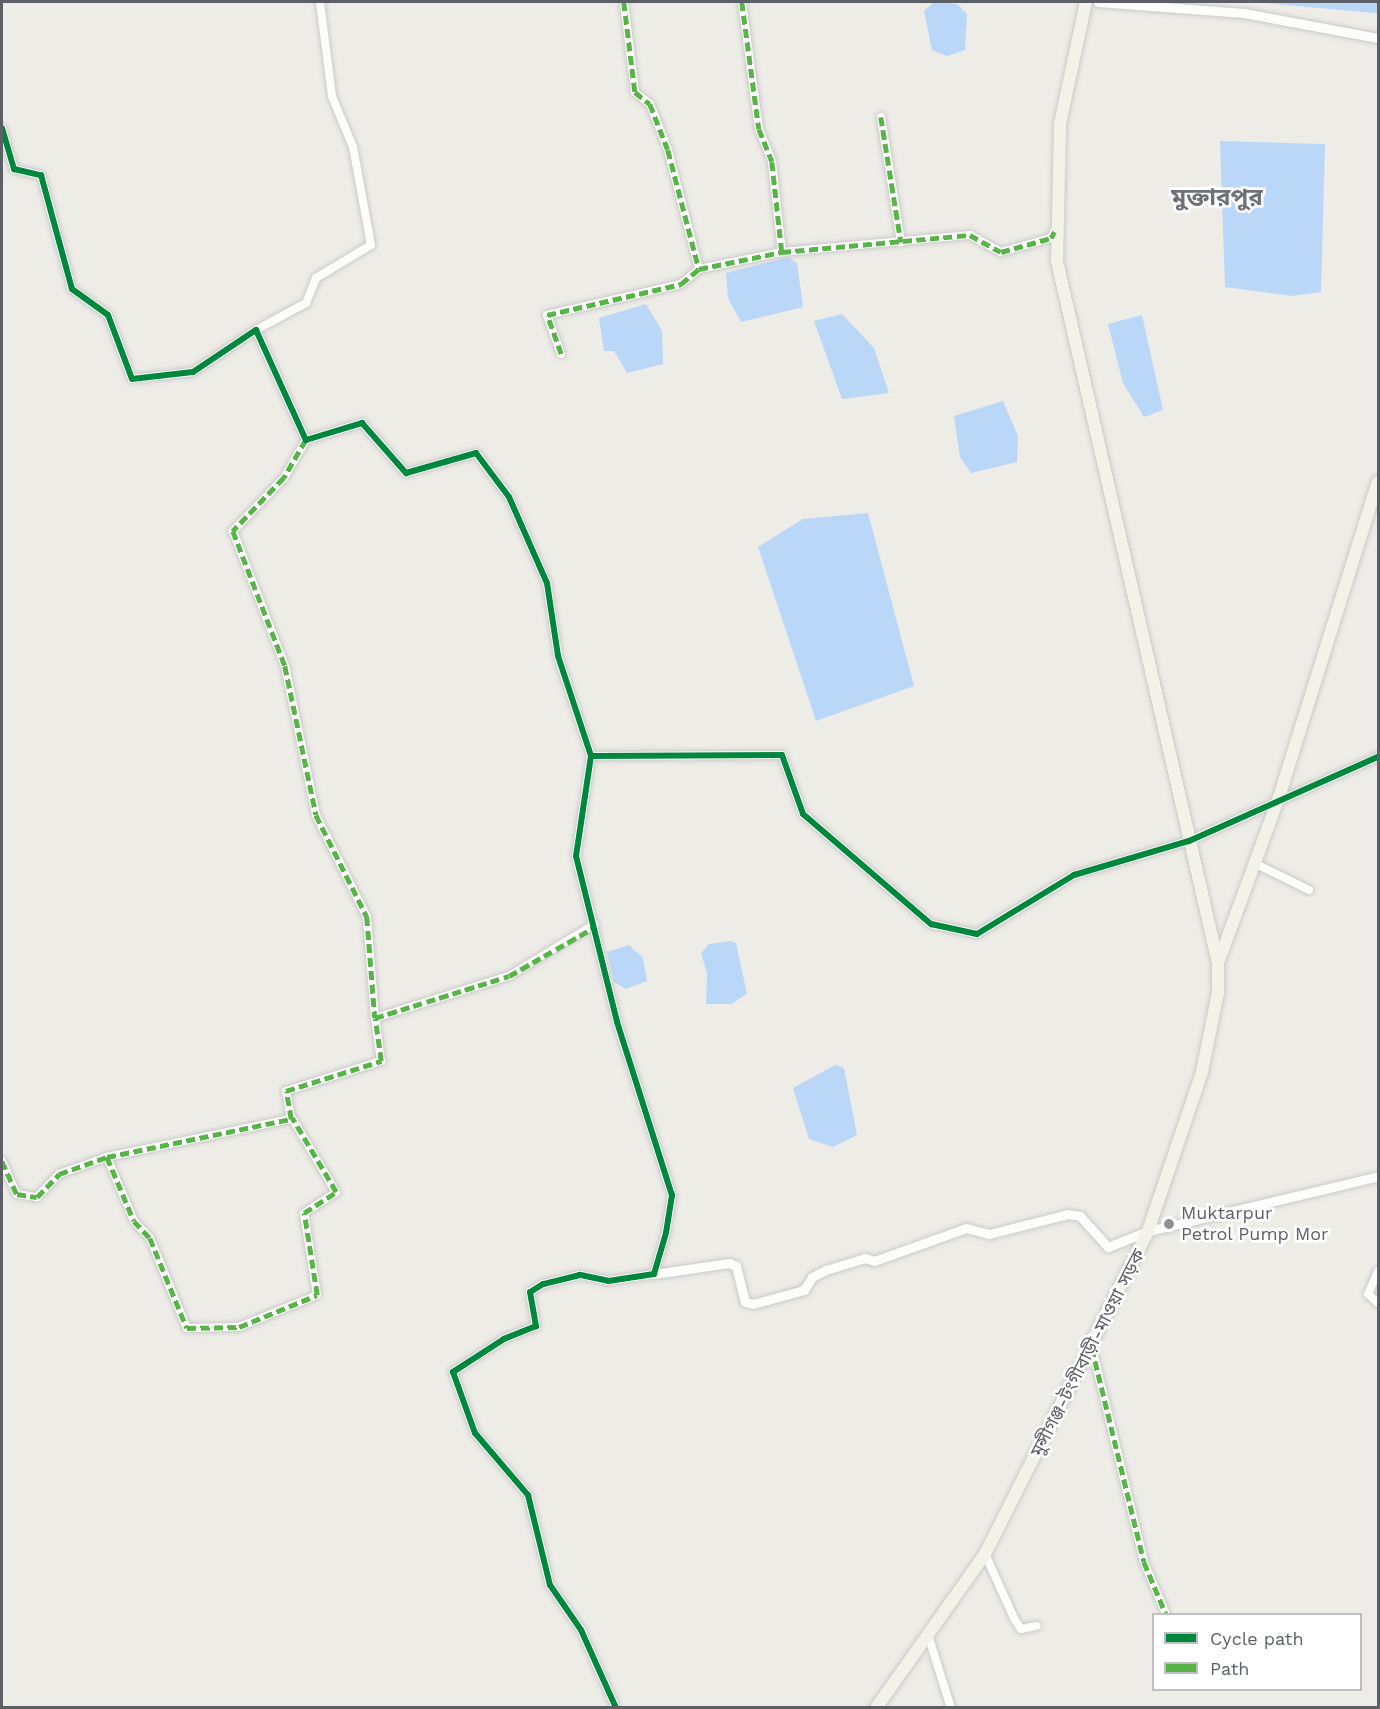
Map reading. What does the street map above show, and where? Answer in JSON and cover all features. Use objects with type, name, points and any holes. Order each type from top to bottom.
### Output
[{"type":"main road","points":[[1086,4],[1060,123],[1054,232],[1064,298],[1218,963]]},
{"type":"main road","points":[[1218,963],[1279,797],[1378,482]]},
{"type":"main road","name":"মুন্সীগঞ্জ-টংগীবাড়ী-মাওয়া সড়ক","points":[[876,1707],[985,1554],[1092,1348],[1148,1232],[1202,1072],[1218,993],[1218,963]]},
{"type":"street","points":[[2,128],[14,169],[41,175],[72,289],[108,315],[132,379],[192,372],[256,330],[306,303],[316,278],[371,245],[353,147],[332,96],[320,2]]},
{"type":"street","points":[[624,2],[635,92],[650,104],[668,150],[699,269]]},
{"type":"street","points":[[742,2],[759,129],[772,162],[782,252]]},
{"type":"street","points":[[1098,2],[1244,13],[1378,38]]},
{"type":"street","points":[[881,117],[901,242]]},
{"type":"street","points":[[561,354],[547,315],[681,284],[699,269],[782,252],[970,235],[1001,252],[1051,238],[1054,232]]},
{"type":"street","points":[[256,330],[306,440]]},
{"type":"street","points":[[107,1158],[134,1221],[150,1238],[187,1328],[239,1327],[317,1295],[304,1213],[336,1192],[292,1118],[286,1091],[381,1061],[375,1018],[367,917],[316,815],[285,666],[233,531],[284,478],[306,440],[363,423],[406,473],[479,456],[509,497],[547,583],[558,656],[591,756],[576,856],[595,924],[617,1022],[672,1195],[654,1274]]},
{"type":"street","points":[[591,756],[782,755],[803,814],[858,866],[931,924],[977,934],[1074,875],[1189,841],[1279,797],[1378,756]]},
{"type":"street","points":[[1256,864],[1309,890]]},
{"type":"street","points":[[375,1018],[509,976],[595,924]]},
{"type":"street","points":[[2,1161],[17,1194],[37,1197],[59,1174],[107,1158],[292,1118]]},
{"type":"street","points":[[616,1707],[581,1630],[550,1585],[528,1495],[475,1432],[453,1372],[504,1339],[536,1326],[530,1292],[543,1284],[580,1275],[609,1281],[729,1263],[736,1266],[745,1302],[753,1304],[804,1290],[812,1277],[826,1270],[865,1258],[874,1261],[966,1228],[989,1234],[1068,1214],[1080,1216],[1108,1247],[1148,1232],[1378,1176]]},
{"type":"street","points":[[1378,1270],[1368,1294],[1378,1303]]},
{"type":"street","points":[[1092,1348],[1144,1562],[1166,1613]]},
{"type":"street","points":[[985,1554],[1021,1629],[1037,1626]]},
{"type":"street","points":[[927,1634],[951,1707]]},
{"type":"water","points":[[934,2],[957,4],[967,14],[965,50],[947,56],[932,50],[924,11]]},
{"type":"water","points":[[1255,2],[1378,2],[1378,13],[1374,13]]},
{"type":"water","points":[[1220,141],[1325,144],[1321,292],[1292,296],[1225,287]]},
{"type":"water","points":[[789,257],[797,263],[803,307],[741,322],[728,298],[726,273]]},
{"type":"water","points":[[646,304],[662,331],[663,364],[627,373],[614,351],[604,351],[599,318]]},
{"type":"water","points":[[842,314],[874,348],[889,393],[842,399],[814,321]]},
{"type":"water","points":[[1142,315],[1163,410],[1144,417],[1123,383],[1108,324]]},
{"type":"water","points":[[1003,401],[1018,436],[1017,462],[971,473],[960,457],[954,416]]},
{"type":"water","points":[[868,513],[914,686],[816,721],[758,547],[803,519]]},
{"type":"water","points":[[731,941],[736,943],[747,994],[731,1004],[706,1004],[707,973],[701,953],[709,944]]},
{"type":"water","points":[[629,945],[643,958],[647,981],[626,989],[614,982],[607,952]]},
{"type":"water","points":[[835,1065],[844,1068],[857,1135],[833,1147],[809,1139],[793,1088]]},
{"type":"marked path","points":[[624,2],[635,92],[650,104],[668,150],[699,269]]},
{"type":"marked path","points":[[742,2],[759,129],[772,162],[782,252],[970,235],[1001,252],[1051,238],[1054,232]]},
{"type":"marked path","points":[[881,117],[901,242]]},
{"type":"marked path","points":[[561,354],[547,315],[681,284],[699,269],[782,252]]},
{"type":"marked path","points":[[306,440],[284,478],[233,531],[285,666],[316,815],[367,917],[375,1018]]},
{"type":"marked path","points":[[2,1161],[17,1194],[37,1197],[59,1174],[107,1157],[291,1119],[286,1091],[381,1061],[375,1018],[509,976],[595,927]]},
{"type":"marked path","points":[[107,1157],[134,1221],[150,1238],[187,1328],[239,1327],[317,1295],[304,1213],[336,1192],[292,1118]]},
{"type":"marked path","points":[[1092,1348],[1144,1562],[1166,1613]]},
{"type":"cycle path","points":[[2,128],[14,169],[41,175],[72,289],[108,315],[132,379],[193,372],[256,330],[306,440],[362,423],[406,473],[476,453],[509,497],[547,583],[558,656],[591,756],[782,755],[803,814],[931,924],[977,934],[1074,875],[1189,841],[1378,757]]},
{"type":"cycle path","points":[[591,756],[576,856],[617,1022],[672,1195],[666,1233],[654,1274],[609,1281],[580,1275],[543,1284],[530,1292],[536,1326],[504,1339],[453,1372],[475,1433],[528,1495],[550,1585],[581,1630],[616,1708]]},
{"type":"place","name":"Muktarpur Petrol Pump Mor","points":[[1169,1224]]},
{"type":"district","name":"মুক্তারপুর","points":[[1217,198]]}]
